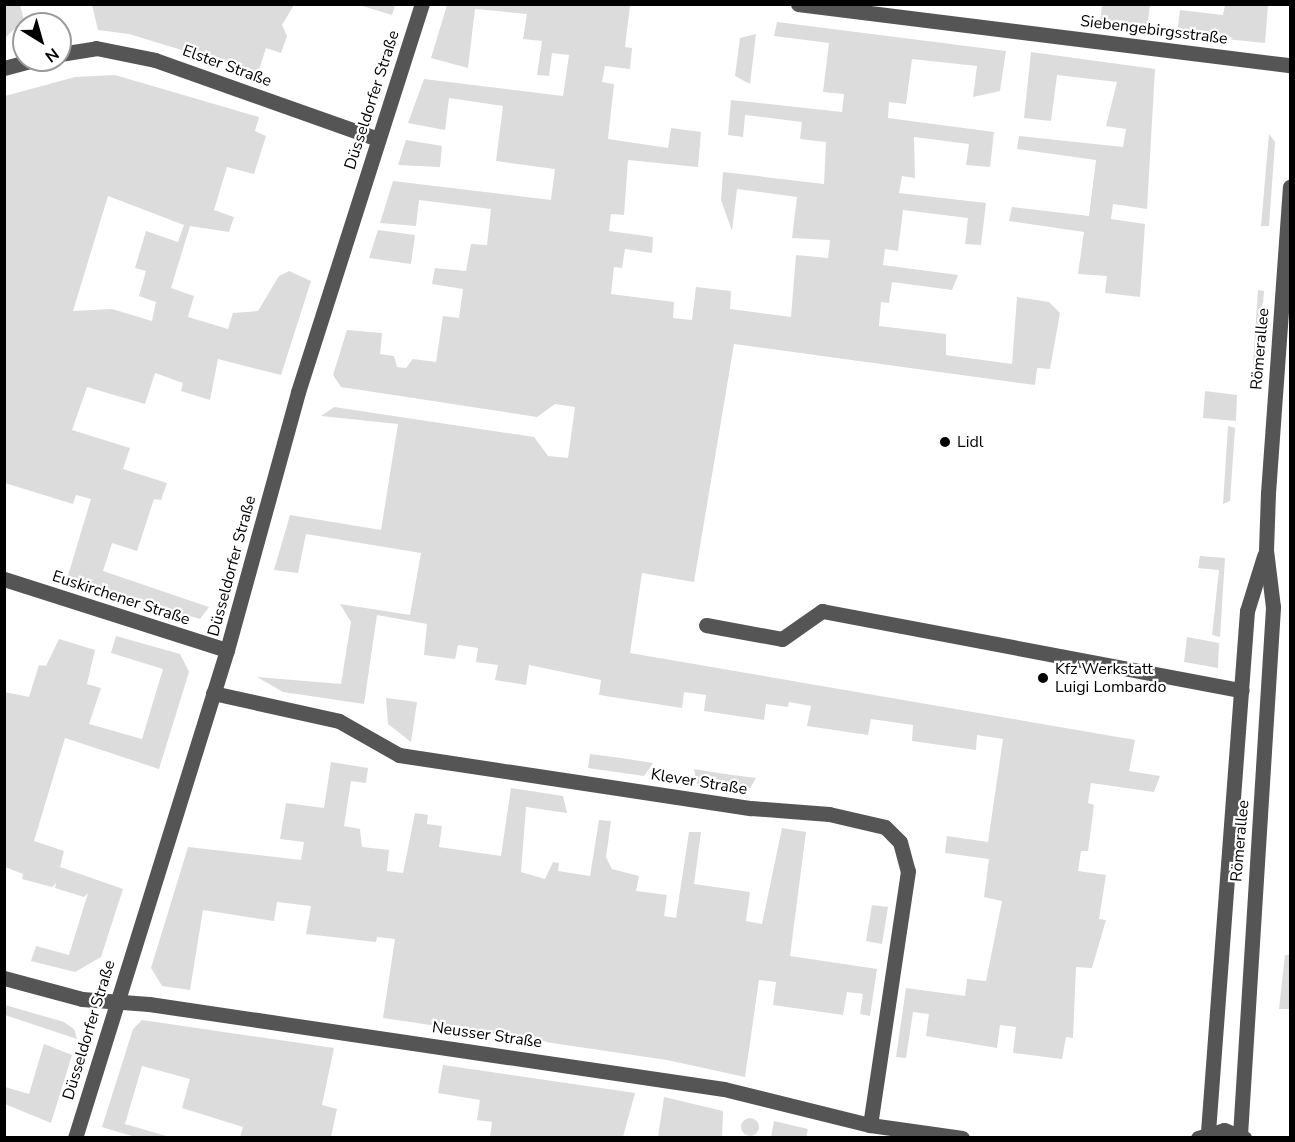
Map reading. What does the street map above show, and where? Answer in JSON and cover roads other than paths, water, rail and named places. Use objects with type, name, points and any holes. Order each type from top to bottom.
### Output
[{"type":"street","name":"Düsseldorfer Straße","points":[[75,1137],[227,650],[298,392],[422,4]]},
{"type":"street","name":"Siebengebirgsstraße","points":[[798,4],[1290,65]]},
{"type":"street","name":"Elster Straße","points":[[72,52],[96,48],[155,60],[378,139]]},
{"type":"street","name":"Römerallee","points":[[1266,550],[1247,611],[1203,1135],[1242,1136],[1272,619],[1266,550],[1286,332],[1290,187]]},
{"type":"street","name":"Euskirchener Straße","points":[[4,579],[227,650]]},
{"type":"street","points":[[706,625],[782,639],[822,611],[1242,690]]},
{"type":"street","name":"Klever Straße","points":[[213,693],[339,721],[399,755],[751,808],[829,814],[885,827],[900,842],[908,871],[870,1125]]},
{"type":"street","name":"Neusser Straße","points":[[4,978],[82,999],[117,1001],[724,1089],[870,1125],[962,1137]]},
{"type":"place","name":"Lidl","points":[[945,442]]},
{"type":"place","name":"Kfz Werkstatt Luigi Lombardo","points":[[1043,678]]}]
